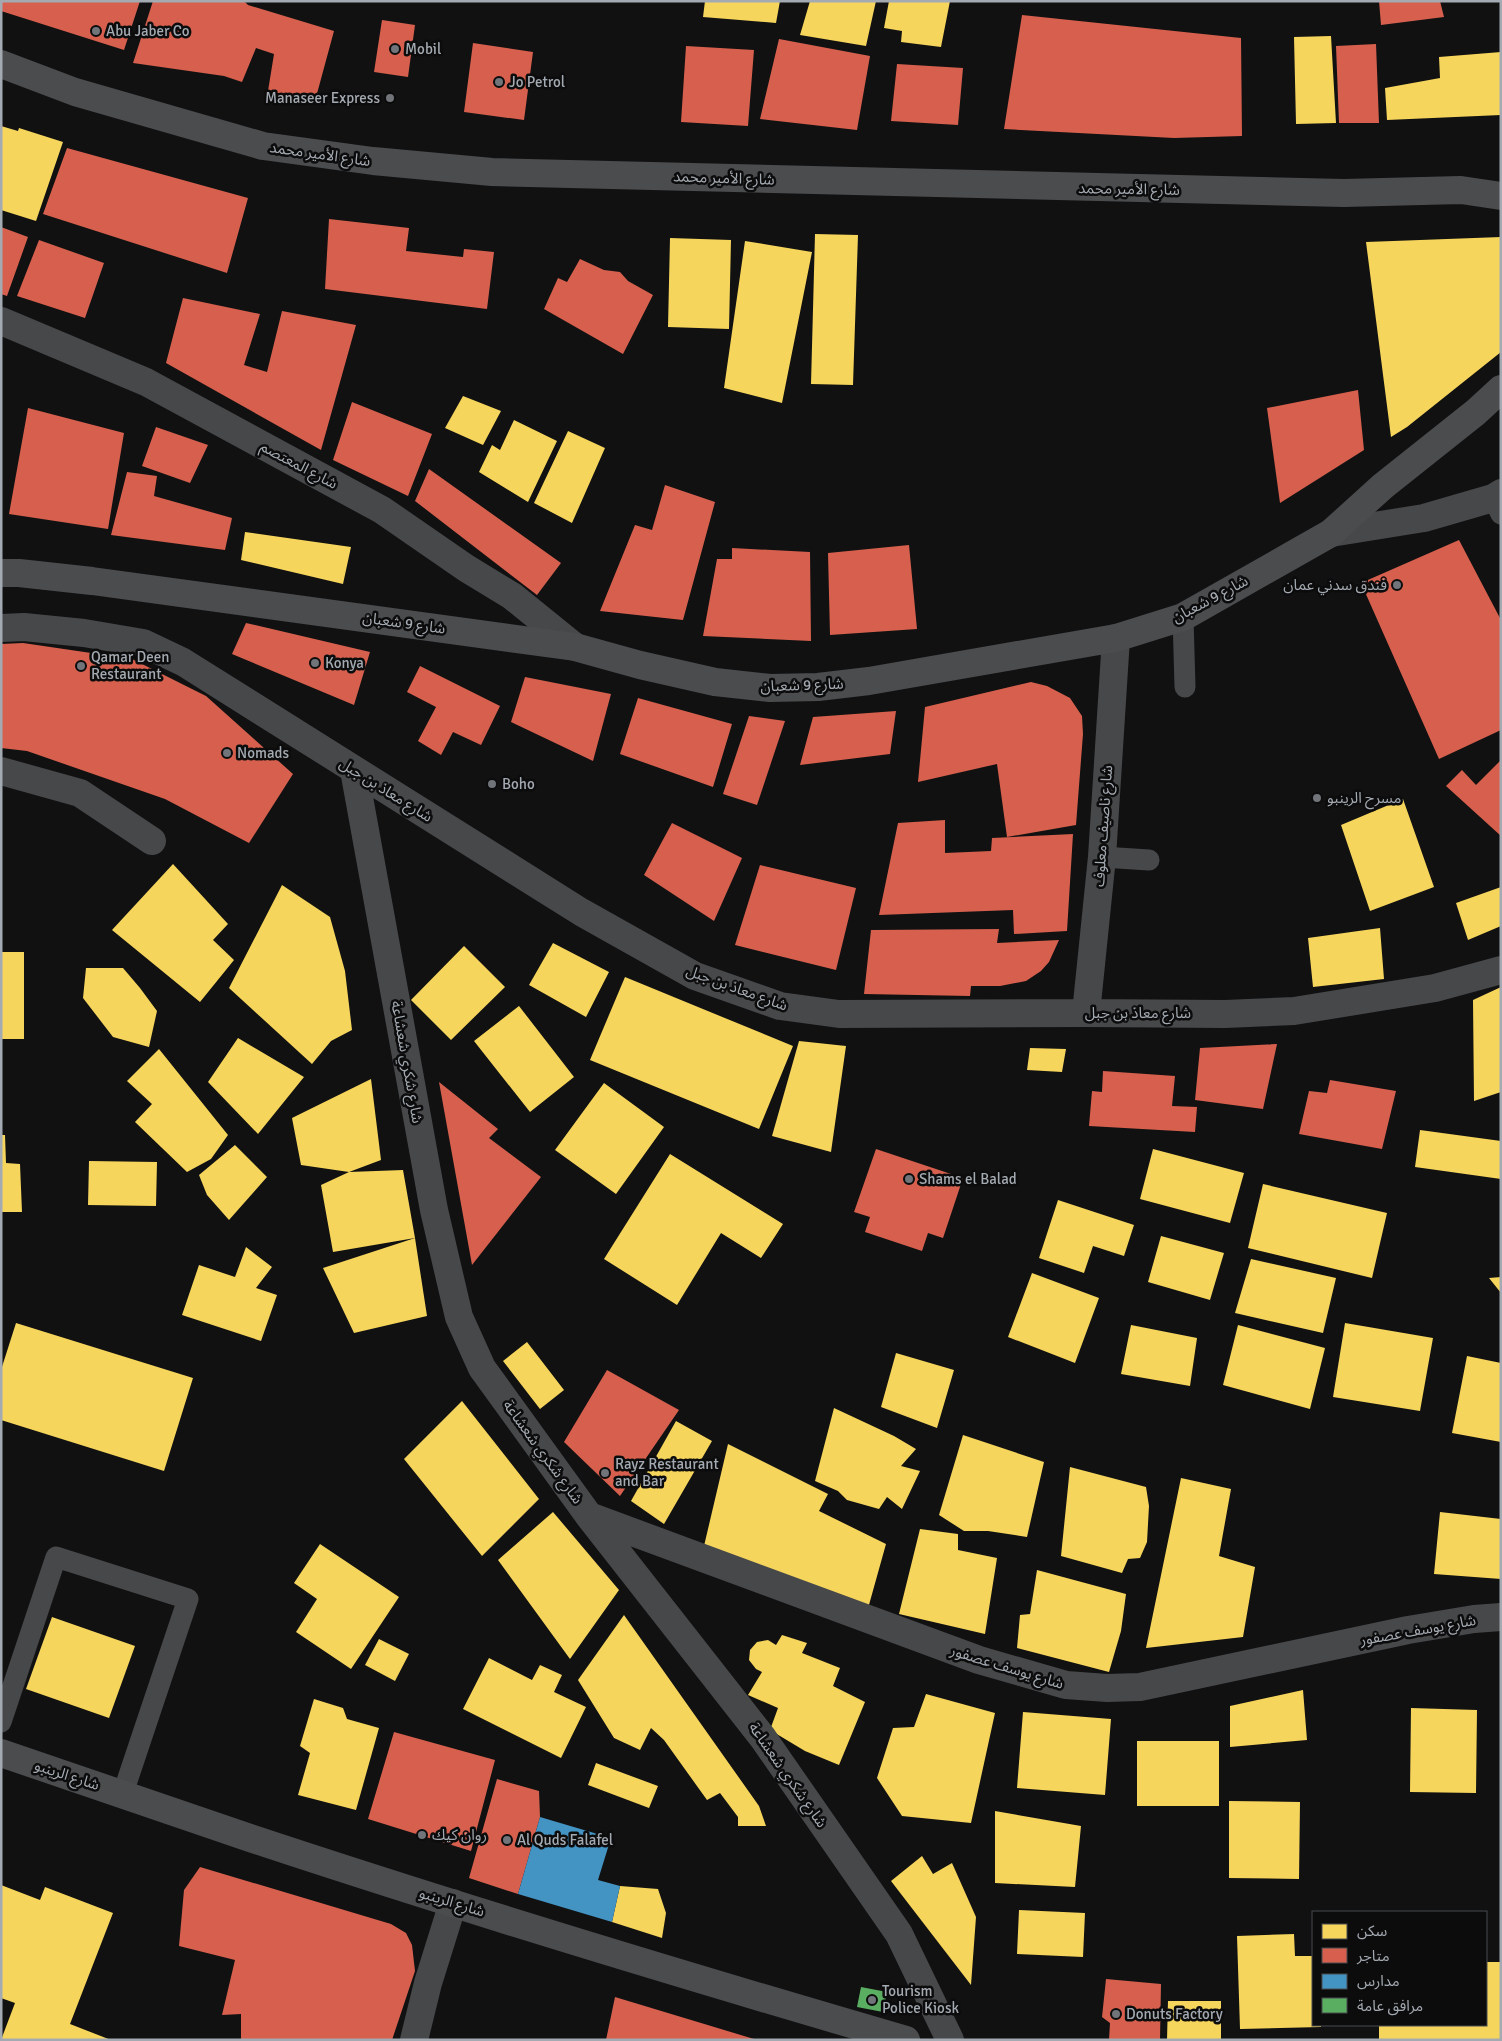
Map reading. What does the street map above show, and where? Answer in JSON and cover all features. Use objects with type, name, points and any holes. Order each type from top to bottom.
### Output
[{"type":"street","name":"شارع الأمير محمد","points":[[1,64],[75,92],[263,146],[373,161],[492,172],[1335,193],[1461,190],[1501,196]]},
{"type":"street","name":"شارع الأمير محمد","points":[[1461,190],[1501,181]]},
{"type":"street","name":"شارع المعتصم","points":[[1,321],[146,382],[382,510],[466,568],[512,596],[576,647]]},
{"type":"street","name":"شارع 9 شعبان","points":[[1,573],[19,573],[92,581],[576,647],[640,665],[715,682],[770,688],[818,687],[869,681],[1116,638],[1183,617],[1331,533],[1383,486],[1476,412],[1501,389]]},
{"type":"street","points":[[1331,533],[1424,518],[1498,502]]},
{"type":"street","name":"شارع معاذ بن جبل","points":[[1,628],[24,627],[84,633],[143,643],[183,662],[581,912],[695,976],[780,1006],[839,1014],[1225,1014],[1294,1011],[1435,988],[1501,970]]},
{"type":"street","name":"شارع ناصيف معلوف","points":[[1086,1013],[1102,856],[1116,638]]},
{"type":"street","name":"شارع شكري شعشاعة","points":[[354,770],[432,1201],[459,1317],[482,1368],[589,1516],[763,1738],[893,1926],[950,2040]]},
{"type":"street","points":[[1,771],[80,793],[152,841]]},
{"type":"street","name":"شارع يوسف عصفور","points":[[589,1516],[979,1660],[1066,1685],[1106,1688],[1140,1686],[1408,1630],[1474,1619],[1501,1617]]},
{"type":"street","name":"شارع الرينبو","points":[[1,1753],[123,1793],[247,1837],[453,1903],[758,1997],[906,2040]]},
{"type":"street","points":[[414,2040],[428,1983],[453,1903]]},
{"type":"lane","points":[[1183,617],[1185,687]]},
{"type":"lane","points":[[1102,856],[1149,860]]},
{"type":"lane","points":[[1,1722],[56,1557],[188,1599],[123,1793]]},
{"type":"building: سكن","points":[[705,1],[780,1],[776,23],[703,17]]},
{"type":"building: سكن","points":[[810,1],[876,1],[866,46],[800,35]]},
{"type":"building: سكن","points":[[889,1],[950,1],[941,47],[901,42],[902,31],[884,28]]},
{"type":"building: سكن","points":[[1331,36],[1336,123],[1296,124],[1294,37]]},
{"type":"building: سكن","points":[[1501,52],[1501,115],[1387,120],[1385,88],[1440,78],[1439,57]]},
{"type":"building: سكن","points":[[1,126],[18,131],[19,128],[63,142],[36,221],[1,210]]},
{"type":"building: سكن","points":[[815,234],[858,235],[853,385],[811,384]]},
{"type":"building: سكن","points":[[1501,237],[1501,352],[1407,427],[1391,437],[1366,242]]},
{"type":"building: سكن","points":[[670,238],[731,240],[729,329],[668,327]]},
{"type":"building: سكن","points":[[745,241],[812,252],[782,403],[724,388]]},
{"type":"building: سكن","points":[[463,396],[501,411],[483,445],[445,428]]},
{"type":"building: سكن","points":[[514,420],[557,441],[528,502],[479,472],[492,445],[500,450]]},
{"type":"building: سكن","points":[[568,431],[605,448],[572,523],[534,503]]},
{"type":"building: سكن","points":[[245,532],[351,547],[343,584],[241,560]]},
{"type":"building: سكن","points":[[1403,799],[1434,887],[1370,911],[1341,825]]},
{"type":"building: سكن","points":[[173,864],[228,924],[213,940],[234,960],[200,1002],[112,930]]},
{"type":"building: سكن","points":[[282,885],[330,917],[345,971],[352,1030],[331,1041],[312,1064],[229,988]]},
{"type":"building: سكن","points":[[1501,887],[1501,926],[1468,940],[1456,903]]},
{"type":"building: سكن","points":[[1380,928],[1384,979],[1313,987],[1308,938]]},
{"type":"building: سكن","points":[[553,943],[609,972],[586,1017],[529,985]]},
{"type":"building: سكن","points":[[464,946],[505,987],[451,1040],[411,1000]]},
{"type":"building: سكن","points":[[1,952],[24,952],[24,1039],[1,1039]]},
{"type":"building: سكن","points":[[86,968],[123,968],[140,988],[157,1011],[149,1047],[113,1037],[83,998]]},
{"type":"building: سكن","points":[[625,977],[793,1046],[759,1129],[590,1060]]},
{"type":"building: سكن","points":[[1501,987],[1501,1092],[1474,1101],[1473,1000]]},
{"type":"building: سكن","points":[[519,1006],[574,1077],[530,1112],[474,1041]]},
{"type":"building: سكن","points":[[238,1038],[304,1077],[258,1134],[208,1082]]},
{"type":"building: سكن","points":[[799,1041],[846,1046],[831,1152],[772,1136]]},
{"type":"building: سكن","points":[[1030,1048],[1066,1049],[1062,1072],[1027,1070]]},
{"type":"building: سكن","points":[[159,1049],[228,1135],[211,1159],[187,1172],[135,1122],[152,1104],[127,1081]]},
{"type":"building: سكن","points":[[371,1079],[381,1160],[349,1172],[301,1165],[292,1118]]},
{"type":"building: سكن","points":[[604,1083],[664,1127],[616,1194],[555,1150]]},
{"type":"building: سكن","points":[[1420,1130],[1501,1141],[1501,1179],[1415,1167]]},
{"type":"building: سكن","points":[[1,1135],[5,1135],[6,1163],[20,1164],[22,1212],[1,1212]]},
{"type":"building: سكن","points":[[235,1145],[267,1177],[229,1220],[207,1195],[199,1175]]},
{"type":"building: سكن","points":[[1153,1149],[1244,1173],[1230,1223],[1140,1199]]},
{"type":"building: سكن","points":[[670,1154],[783,1224],[761,1258],[721,1233],[677,1305],[604,1259]]},
{"type":"building: سكن","points":[[89,1161],[157,1162],[156,1206],[88,1205]]},
{"type":"building: سكن","points":[[403,1170],[415,1238],[333,1252],[321,1185],[349,1172]]},
{"type":"building: سكن","points":[[1263,1184],[1387,1213],[1372,1278],[1248,1248]]},
{"type":"building: سكن","points":[[1058,1200],[1134,1225],[1124,1256],[1093,1246],[1084,1273],[1039,1258]]},
{"type":"building: سكن","points":[[1161,1236],[1224,1253],[1210,1300],[1148,1282]]},
{"type":"building: سكن","points":[[415,1238],[427,1316],[354,1333],[323,1268]]},
{"type":"building: سكن","points":[[246,1247],[272,1267],[256,1288],[277,1295],[261,1341],[182,1315],[199,1265],[235,1277]]},
{"type":"building: سكن","points":[[1251,1259],[1336,1278],[1323,1333],[1235,1313]]},
{"type":"building: سكن","points":[[1032,1273],[1099,1298],[1075,1363],[1008,1337]]},
{"type":"building: سكن","points":[[1501,1277],[1501,1293],[1489,1278]]},
{"type":"building: سكن","points":[[16,1323],[193,1378],[164,1471],[1,1420],[1,1370]]},
{"type":"building: سكن","points":[[1345,1323],[1433,1338],[1420,1411],[1333,1397]]},
{"type":"building: سكن","points":[[1131,1325],[1197,1338],[1190,1386],[1121,1374]]},
{"type":"building: سكن","points":[[1238,1325],[1325,1348],[1310,1409],[1223,1385]]},
{"type":"building: سكن","points":[[527,1342],[564,1390],[540,1409],[503,1361]]},
{"type":"building: سكن","points":[[896,1353],[954,1370],[937,1428],[881,1407]]},
{"type":"building: سكن","points":[[1467,1356],[1501,1363],[1501,1442],[1452,1433]]},
{"type":"building: سكن","points":[[462,1401],[539,1499],[482,1556],[404,1459]]},
{"type":"building: سكن","points":[[834,1408],[894,1436],[916,1449],[901,1466],[920,1471],[902,1509],[887,1497],[879,1509],[847,1500],[838,1491],[815,1481]]},
{"type":"building: سكن","points":[[676,1421],[712,1441],[664,1524],[631,1501]]},
{"type":"building: سكن","points":[[963,1435],[1044,1462],[1027,1537],[988,1531],[964,1531],[939,1515]]},
{"type":"building: سكن","points":[[728,1444],[828,1494],[819,1511],[886,1544],[867,1612],[704,1546]]},
{"type":"building: سكن","points":[[1070,1467],[1146,1487],[1149,1506],[1147,1542],[1140,1558],[1128,1559],[1122,1573],[1061,1556]]},
{"type":"building: سكن","points":[[1181,1478],[1231,1489],[1219,1556],[1255,1567],[1243,1637],[1146,1648]]},
{"type":"building: سكن","points":[[553,1512],[619,1590],[570,1659],[498,1560]]},
{"type":"building: سكن","points":[[1440,1512],[1501,1519],[1501,1579],[1434,1574]]},
{"type":"building: سكن","points":[[920,1529],[958,1534],[958,1550],[997,1558],[985,1634],[899,1614]]},
{"type":"building: سكن","points":[[320,1544],[399,1597],[351,1669],[296,1632],[317,1599],[294,1583]]},
{"type":"building: سكن","points":[[1037,1570],[1126,1594],[1121,1631],[1109,1672],[1017,1648],[1020,1615],[1030,1614]]},
{"type":"building: سكن","points":[[624,1615],[759,1806],[766,1826],[738,1826],[738,1817],[720,1793],[707,1800],[664,1740],[651,1728],[640,1750],[614,1738],[578,1680]]},
{"type":"building: سكن","points":[[52,1617],[135,1646],[109,1718],[26,1689]]},
{"type":"building: سكن","points":[[782,1635],[807,1643],[802,1653],[840,1668],[833,1686],[865,1702],[839,1765],[805,1751],[770,1730],[778,1708],[748,1695],[762,1672],[756,1669],[749,1660],[750,1650],[757,1642],[768,1640],[776,1645]]},
{"type":"building: سكن","points":[[379,1639],[409,1654],[395,1681],[365,1665]]},
{"type":"building: سكن","points":[[489,1658],[532,1680],[540,1665],[562,1675],[554,1692],[586,1707],[561,1758],[463,1709]]},
{"type":"building: سكن","points":[[1303,1690],[1307,1740],[1230,1747],[1230,1706]]},
{"type":"building: سكن","points":[[926,1694],[995,1713],[971,1823],[902,1816],[877,1778],[893,1728],[914,1727]]},
{"type":"building: سكن","points":[[314,1699],[343,1708],[347,1719],[379,1728],[356,1810],[298,1795],[310,1753],[300,1746]]},
{"type":"building: سكن","points":[[1411,1708],[1477,1710],[1476,1793],[1410,1792]]},
{"type":"building: سكن","points":[[1023,1712],[1111,1719],[1105,1795],[1017,1788]]},
{"type":"building: سكن","points":[[1137,1741],[1219,1741],[1219,1806],[1137,1806]]},
{"type":"building: سكن","points":[[596,1763],[658,1786],[649,1808],[588,1785]]},
{"type":"building: سكن","points":[[1229,1801],[1300,1802],[1299,1879],[1229,1878]]},
{"type":"building: سكن","points":[[995,1811],[1081,1826],[1075,1887],[995,1883]]},
{"type":"building: سكن","points":[[922,1856],[933,1874],[952,1863],[976,1917],[971,1985],[891,1881]]},
{"type":"building: سكن","points":[[1,1885],[40,1900],[45,1887],[113,1913],[70,2024],[111,2040],[1,2040],[15,2003],[1,1998]]},
{"type":"building: سكن","points":[[620,1886],[658,1889],[666,1913],[662,1938],[612,1922]]},
{"type":"building: سكن","points":[[1019,1910],[1085,1913],[1083,1957],[1017,1954]]},
{"type":"building: سكن","points":[[1294,1934],[1295,1956],[1312,1956],[1312,2026],[1321,2027],[1240,2029],[1237,1936]]},
{"type":"building: سكن","points":[[1487,1962],[1501,1962],[1501,2040],[1379,2040],[1379,2026],[1487,2026]]},
{"type":"building: سكن","points":[[1168,2001],[1221,2001],[1221,2040],[1167,2040]]},
{"type":"building: متاجر","name":"Abu Jaber Co","points":[[1,1],[140,1],[124,50],[1,11]]},
{"type":"building: متاجر","points":[[153,1],[244,1],[248,5],[334,31],[315,101],[268,91],[274,54],[256,48],[242,82],[224,76],[133,63]]},
{"type":"building: متاجر","points":[[1379,1],[1440,1],[1444,17],[1381,25]]},
{"type":"building: متاجر","points":[[1022,15],[1241,38],[1242,136],[1174,138],[1004,129]]},
{"type":"building: متاجر","name":"Mobil","points":[[382,20],[415,25],[408,77],[374,72]]},
{"type":"building: متاجر","points":[[779,39],[870,56],[857,130],[760,119]]},
{"type":"building: متاجر","name":"Jo Petrol","points":[[473,43],[533,52],[524,120],[464,112]]},
{"type":"building: متاجر","points":[[1376,44],[1379,123],[1339,123],[1336,46]]},
{"type":"building: متاجر","points":[[686,46],[754,50],[748,126],[681,122]]},
{"type":"building: متاجر","points":[[897,64],[963,68],[958,125],[891,121]]},
{"type":"building: متاجر","points":[[67,148],[248,198],[227,273],[43,214]]},
{"type":"building: متاجر","points":[[329,219],[409,228],[406,251],[463,257],[464,249],[494,252],[487,309],[325,289]]},
{"type":"building: متاجر","points":[[1,227],[28,237],[7,296],[1,294]]},
{"type":"building: متاجر","points":[[39,240],[104,263],[85,318],[17,296]]},
{"type":"building: متاجر","points":[[580,259],[604,270],[620,272],[628,281],[653,295],[623,354],[544,309],[558,278],[567,282]]},
{"type":"building: متاجر","points":[[183,298],[260,314],[244,365],[267,372],[282,311],[356,325],[321,450],[166,363]]},
{"type":"building: متاجر","points":[[1358,390],[1364,450],[1280,503],[1267,408]]},
{"type":"building: متاجر","points":[[352,402],[432,434],[408,496],[333,460]]},
{"type":"building: متاجر","points":[[28,408],[124,433],[108,529],[9,514]]},
{"type":"building: متاجر","points":[[156,427],[208,445],[190,483],[142,466]]},
{"type":"building: متاجر","points":[[429,469],[561,563],[537,595],[415,501]]},
{"type":"building: متاجر","points":[[127,472],[157,476],[154,496],[232,518],[225,550],[111,535]]},
{"type":"building: متاجر","points":[[665,485],[715,502],[683,620],[600,611],[635,525],[652,530]]},
{"type":"building: متاجر","points":[[1459,540],[1501,620],[1501,730],[1439,759],[1361,583]]},
{"type":"building: متاجر","points":[[909,545],[917,629],[830,635],[828,553]]},
{"type":"building: متاجر","points":[[732,548],[810,552],[811,641],[703,636],[717,559],[732,559]]},
{"type":"building: متاجر","points":[[246,623],[370,652],[354,705],[232,654]]},
{"type":"building: متاجر","points":[[23,643],[98,654],[122,654],[206,696],[293,774],[249,843],[165,799],[27,751],[1,748],[1,644]]},
{"type":"building: متاجر","points":[[420,666],[500,706],[481,745],[453,732],[441,755],[418,741],[436,707],[407,692]]},
{"type":"building: متاجر","points":[[525,677],[611,694],[593,761],[511,722]]},
{"type":"building: متاجر","points":[[1031,682],[1047,686],[1070,698],[1082,716],[1083,734],[1076,825],[1007,837],[997,764],[918,782],[925,707]]},
{"type":"building: متاجر","points":[[638,698],[732,724],[713,787],[620,754]]},
{"type":"building: متاجر","points":[[896,711],[890,754],[800,765],[813,717]]},
{"type":"building: متاجر","points":[[749,716],[785,721],[757,805],[723,794]]},
{"type":"building: متاجر","points":[[1501,760],[1501,836],[1446,786],[1462,770],[1476,785]]},
{"type":"building: متاجر","points":[[945,820],[945,853],[991,851],[992,838],[1073,834],[1067,931],[1014,934],[1013,910],[879,915],[898,823]]},
{"type":"building: متاجر","points":[[672,823],[742,858],[714,921],[644,875]]},
{"type":"building: متاجر","points":[[760,865],[856,888],[836,970],[735,945]]},
{"type":"building: متاجر","points":[[999,929],[997,943],[1059,940],[1049,962],[1041,971],[1026,981],[1000,986],[971,986],[970,996],[864,994],[871,930]]},
{"type":"building: متاجر","points":[[1277,1044],[1263,1109],[1195,1100],[1200,1048]]},
{"type":"building: متاجر","points":[[1103,1071],[1175,1076],[1172,1106],[1197,1107],[1195,1132],[1089,1126],[1092,1091],[1102,1092]]},
{"type":"building: متاجر","points":[[1330,1080],[1396,1091],[1382,1149],[1299,1134],[1309,1091],[1327,1093]]},
{"type":"building: متاجر","points":[[439,1082],[498,1129],[489,1138],[541,1177],[472,1265]]},
{"type":"building: متاجر","points":[[876,1149],[963,1178],[943,1238],[928,1233],[922,1251],[865,1232],[870,1217],[854,1212]]},
{"type":"building: متاجر","points":[[607,1370],[679,1410],[620,1496],[564,1442]]},
{"type":"building: متاجر","points":[[394,1732],[495,1760],[471,1851],[368,1819]]},
{"type":"building: متاجر","name":"Al Quds Falafel","points":[[497,1779],[539,1791],[540,1817],[518,1894],[469,1878]]},
{"type":"building: متاجر","points":[[200,1867],[391,1924],[406,1933],[412,1945],[415,1971],[392,2040],[241,2040],[241,2014],[222,2015],[235,1960],[179,1946],[184,1890]]},
{"type":"building: متاجر","points":[[1106,1979],[1161,1984],[1160,2040],[1109,2040],[1110,2023],[1102,2017]]},
{"type":"building: متاجر","points":[[615,1997],[754,2039],[754,2040],[606,2040]]},
{"type":"building: مدارس","points":[[540,1817],[611,1838],[598,1880],[620,1886],[612,1922],[518,1894]]},
{"type":"building: مرافق عامة","name":"Tourism Police Kiosk","points":[[861,1987],[887,1992],[883,2012],[857,2007]]},
{"type":"place","name":"Abu Jaber Co","points":[[96,31]]},
{"type":"place","name":"Mobil","points":[[395,49]]},
{"type":"place","name":"Jo Petrol","points":[[499,82]]},
{"type":"place","name":"Manaseer Express","points":[[390,98]]},
{"type":"place","name":"فندق سدني عمان","points":[[1397,585]]},
{"type":"place","name":"Konya","points":[[315,663]]},
{"type":"place","name":"Qamar Deen Restaurant","points":[[81,666]]},
{"type":"place","name":"Nomads","points":[[227,753]]},
{"type":"place","name":"Boho","points":[[492,784]]},
{"type":"place","name":"مسرح الرينبو","points":[[1317,798]]},
{"type":"place","name":"Shams el Balad","points":[[909,1179]]},
{"type":"place","name":"Rayz Restaurant and Bar","points":[[605,1473]]},
{"type":"place","name":"روان كيك","points":[[422,1835]]},
{"type":"place","name":"Al Quds Falafel","points":[[507,1840]]},
{"type":"place","name":"Tourism Police Kiosk","points":[[872,2000]]},
{"type":"place","name":"Donuts Factory","points":[[1116,2014]]}]
